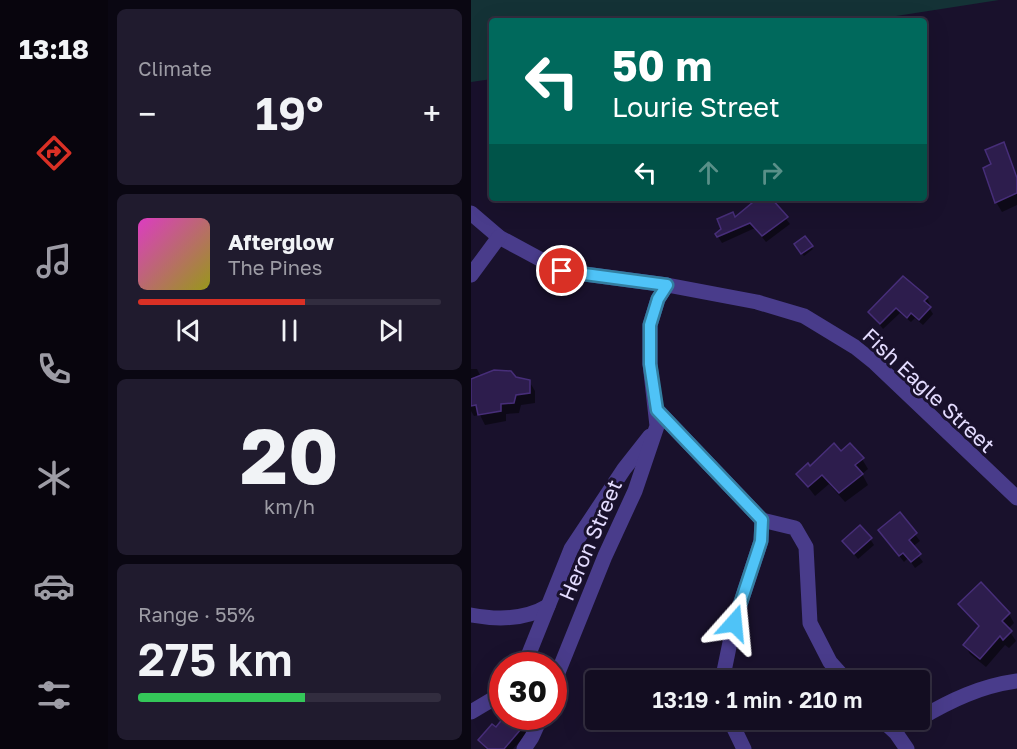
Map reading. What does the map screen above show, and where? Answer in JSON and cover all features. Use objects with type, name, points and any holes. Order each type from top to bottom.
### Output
[{"type":"street","name":"Fish Eagle Street","points":[[471,213],[499,237],[562,271],[667,285],[757,302],[804,316],[875,363],[1017,498]]},
{"type":"street","points":[[471,275],[499,237]]},
{"type":"street","name":"Heron Street","points":[[566,652],[597,574],[635,491],[657,426],[650,364],[650,325],[658,299],[667,285]]},
{"type":"street","points":[[657,410],[762,520],[795,528],[806,547],[810,623],[830,662],[837,670]]},
{"type":"street","points":[[530,652],[571,549],[624,469],[657,426]]},
{"type":"street","points":[[724,670],[734,623],[761,541],[762,520]]},
{"type":"street","points":[[471,615],[492,619],[533,615],[548,606]]},
{"type":"street","points":[[930,714],[986,686],[1017,681]]},
{"type":"street","points":[[471,712],[489,701]]},
{"type":"street","points":[[524,749],[536,730]]},
{"type":"street","points":[[735,730],[744,749]]},
{"type":"street","points":[[893,730],[907,749]]},
{"type":"street","points":[[896,733],[901,730]]},
{"type":"green space","points":[[471,0],[999,0],[883,18],[489,18],[489,79],[471,82]]},
{"type":"building","points":[[1004,142],[1017,178],[1017,193],[995,203],[983,168],[991,164],[985,150]]},
{"type":"building","points":[[754,201],[774,201],[788,217],[762,236],[750,223],[717,237],[715,234],[721,229],[717,219],[733,212],[735,217]]},
{"type":"building","points":[[805,236],[813,246],[801,254],[794,244]]},
{"type":"building","points":[[903,276],[928,297],[924,301],[931,307],[919,320],[911,313],[907,318],[896,308],[880,324],[868,312]]},
{"type":"building","points":[[494,370],[511,371],[516,377],[530,380],[530,393],[516,395],[514,403],[501,404],[501,411],[478,415],[476,405],[471,406],[471,379]]},
{"type":"building","points":[[834,443],[841,451],[850,443],[864,458],[855,465],[863,474],[839,493],[822,475],[808,487],[796,474],[808,463],[810,466]]},
{"type":"building","points":[[900,512],[917,533],[909,540],[921,554],[911,562],[903,553],[899,556],[878,530]]},
{"type":"building","points":[[860,525],[872,538],[854,554],[842,541]]},
{"type":"building","points":[[981,582],[1010,613],[1002,621],[1012,631],[1003,640],[1000,636],[980,659],[963,645],[979,626],[958,604]]},
{"type":"building","points":[[489,727],[489,730],[520,730],[504,749],[488,749],[478,740]]},
{"type":"route","points":[[562,271],[667,285],[658,299],[650,325],[650,364],[657,410],[762,520],[761,541],[734,623]]}]
